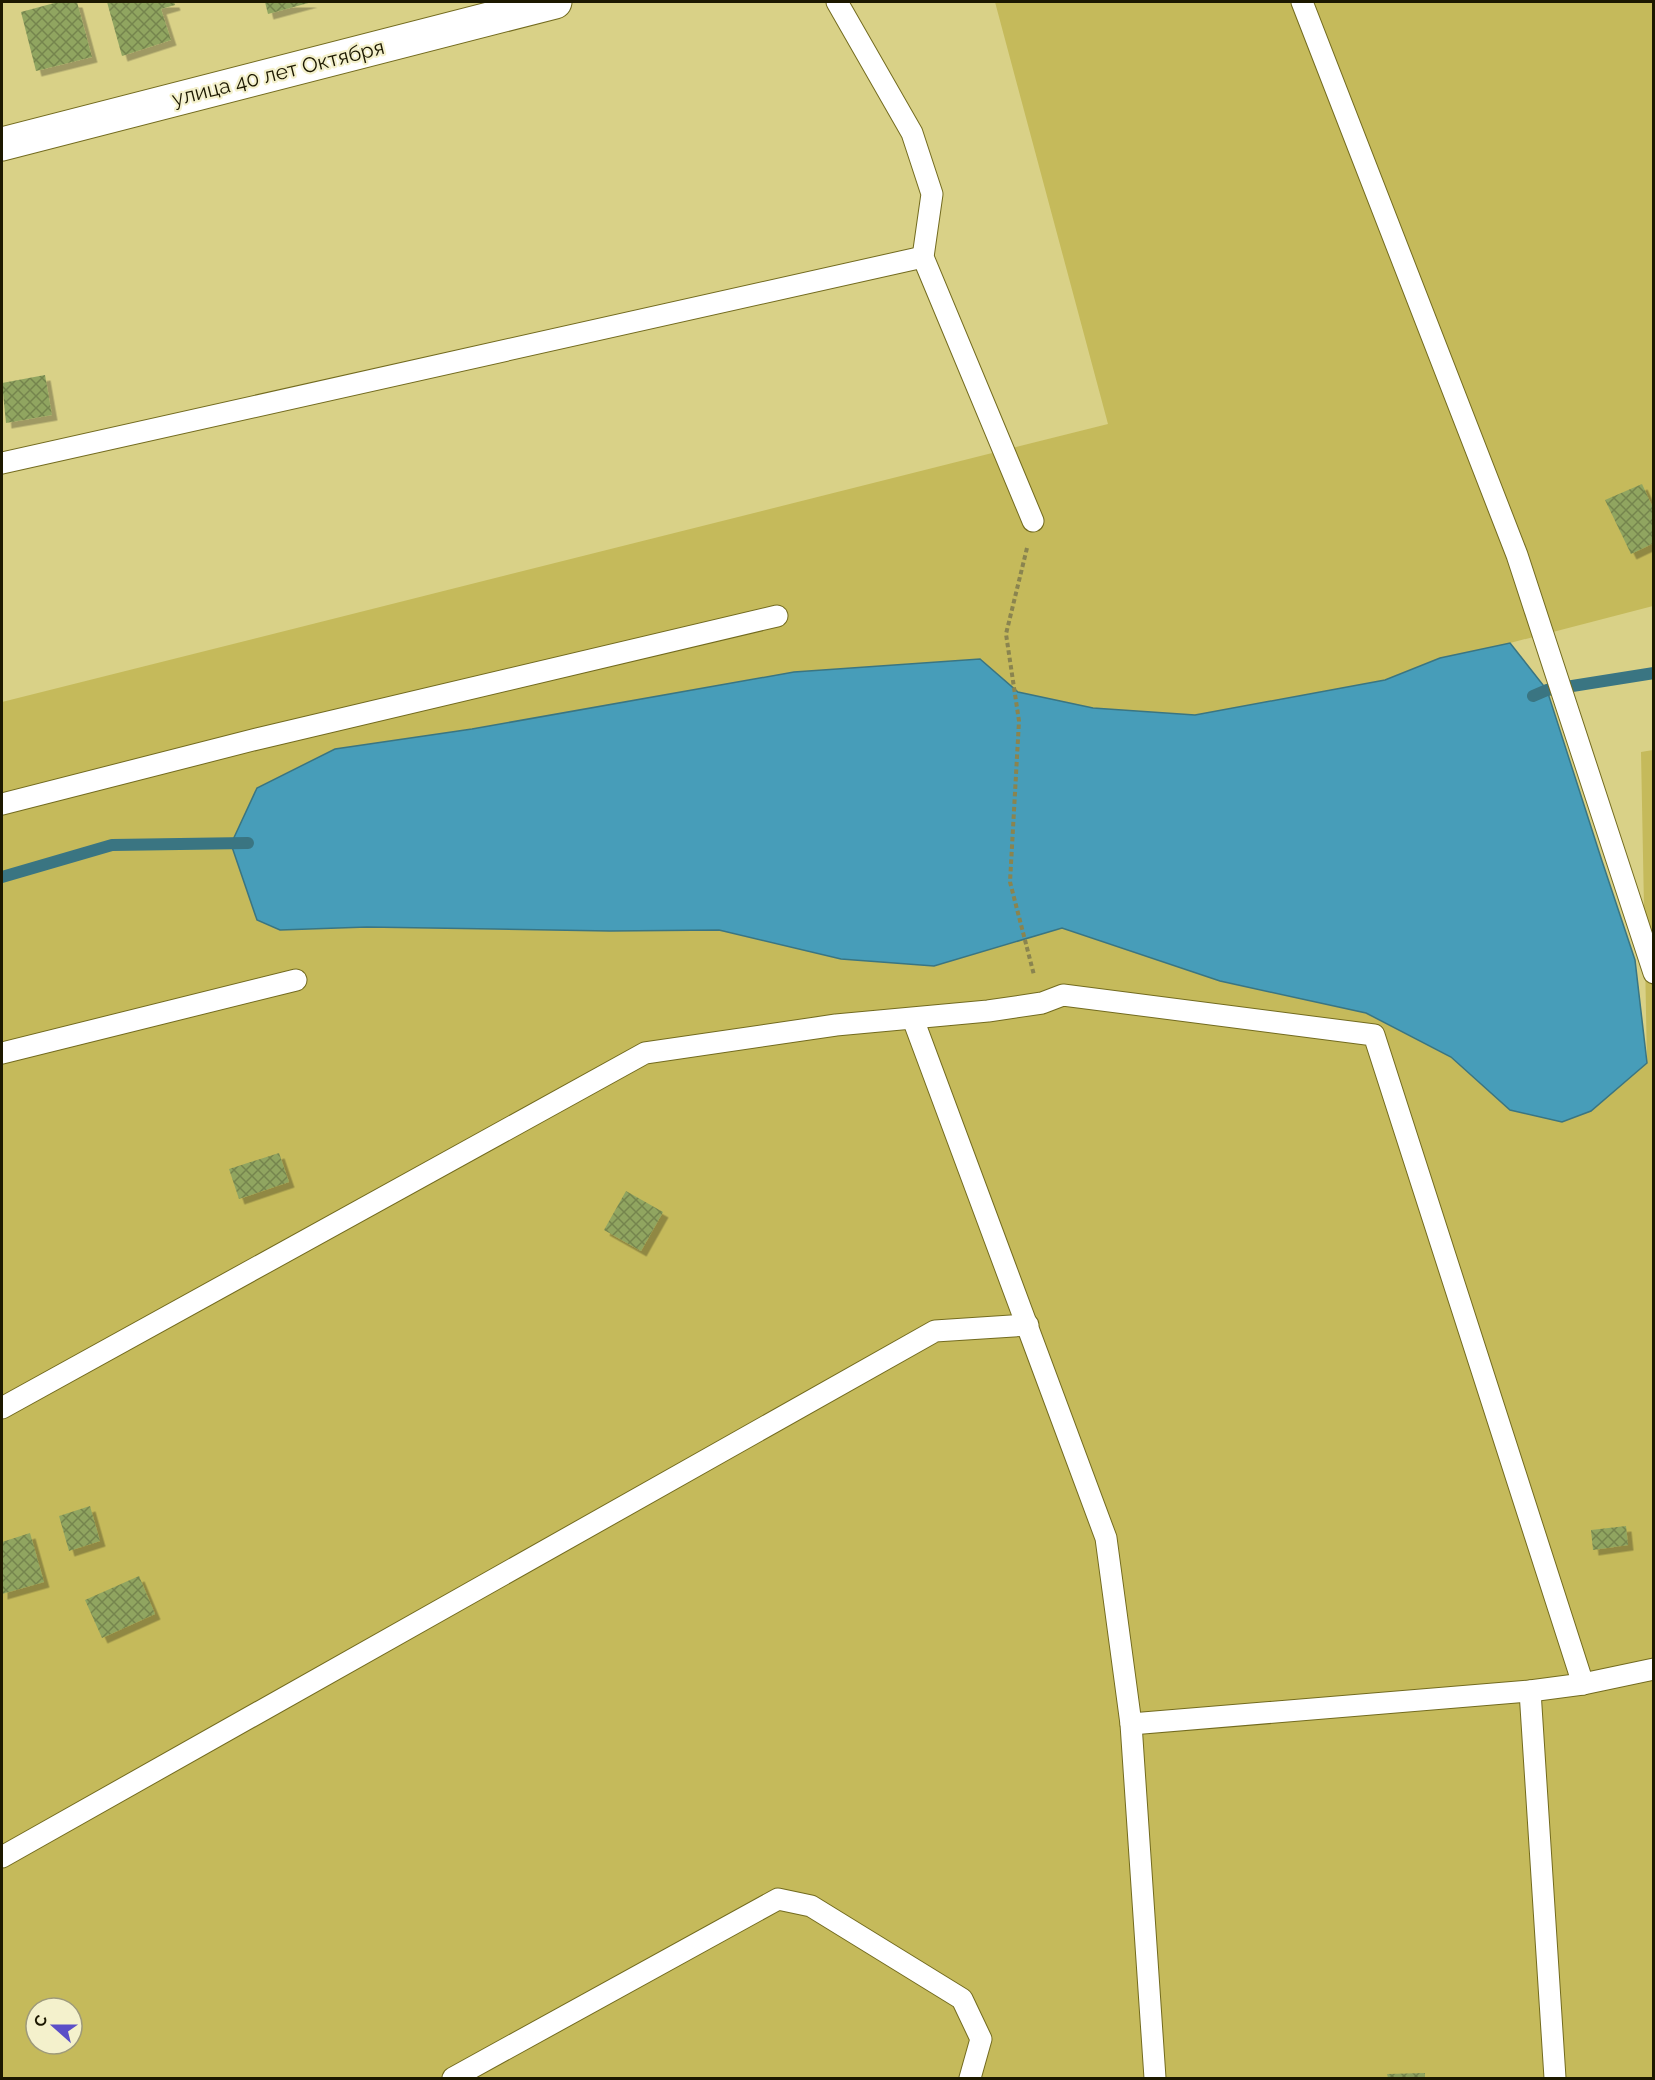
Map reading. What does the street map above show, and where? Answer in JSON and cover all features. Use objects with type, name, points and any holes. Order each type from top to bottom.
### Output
[{"type":"street","name":"улица 40 лет Октября","points":[[2,144],[555,2]]},
{"type":"lane","points":[[837,2],[912,133],[932,194],[923,257],[1033,521]]},
{"type":"lane","points":[[1302,2],[1517,555],[1653,972]]},
{"type":"lane","points":[[2,464],[923,257]]},
{"type":"lane","points":[[2,804],[777,615]]},
{"type":"lane","points":[[2,1053],[296,980]]},
{"type":"lane","points":[[2,1408],[645,1053],[836,1025],[913,1019],[1041,1003],[1063,995],[1374,1035],[1583,1684]]},
{"type":"lane","points":[[913,1019],[1106,1538],[1131,1724],[1155,2079]]},
{"type":"lane","points":[[2,1857],[935,1331],[1028,1325]]},
{"type":"lane","points":[[1131,1724],[1530,1691],[1583,1684],[1653,1669]]},
{"type":"lane","points":[[1530,1691],[1555,2079]]},
{"type":"lane","points":[[453,2079],[778,1899],[811,1906],[962,1999],[981,2039],[970,2079]]},
{"type":"path","points":[[1033,521],[1006,634],[1019,721],[1010,882],[1041,1003]]},
{"type":"shaded area","points":[[995,2],[1653,2],[1653,606],[1510,643],[1440,658],[1385,680],[1195,715],[1093,708],[1018,692],[979,659],[794,672],[472,729],[335,749],[257,788],[280,930],[367,927],[610,931],[719,930],[841,959],[934,966],[1062,928],[1220,981],[1366,1013],[1451,1057],[1510,1110],[1647,1063],[1641,752],[1653,750],[1653,2078],[2,2078],[2,702],[1108,424]]},
{"type":"water","points":[[1510,643],[1547,690],[1635,960],[1647,1063],[1591,1111],[1562,1122],[1510,1110],[1451,1057],[1366,1013],[1220,981],[1062,928],[934,966],[841,959],[719,930],[610,931],[367,927],[280,930],[257,920],[231,844],[257,788],[335,749],[472,729],[794,672],[980,659],[1018,692],[1093,708],[1195,715],[1385,680],[1440,658]]},
{"type":"building","points":[[58,2],[77,2],[92,57],[36,71],[21,12]]},
{"type":"building","points":[[107,2],[174,2],[175,5],[161,9],[171,40],[122,56]]},
{"type":"building","points":[[265,2],[312,2],[268,14]]},
{"type":"building","points":[[45,375],[52,415],[6,423],[2,383]]},
{"type":"building","points":[[1642,484],[1654,510],[1654,543],[1631,554],[1605,500]]},
{"type":"building","points":[[279,1153],[289,1182],[239,1199],[229,1169]]},
{"type":"building","points":[[626,1191],[663,1212],[641,1251],[604,1230]]},
{"type":"building","points":[[90,1506],[100,1541],[69,1551],[59,1516]]},
{"type":"building","points":[[1626,1526],[1628,1545],[1593,1550],[1591,1530]]},
{"type":"building","points":[[30,1533],[44,1582],[2,1594],[2,1542]]},
{"type":"building","points":[[139,1576],[155,1614],[102,1638],[85,1600]]},
{"type":"building","points":[[1425,2073],[1425,2078],[1388,2078],[1387,2074]]},
{"type":"waterway","points":[[1533,696],[1547,690],[1654,673]]},
{"type":"waterway","points":[[2,877],[112,845],[248,843]]}]
